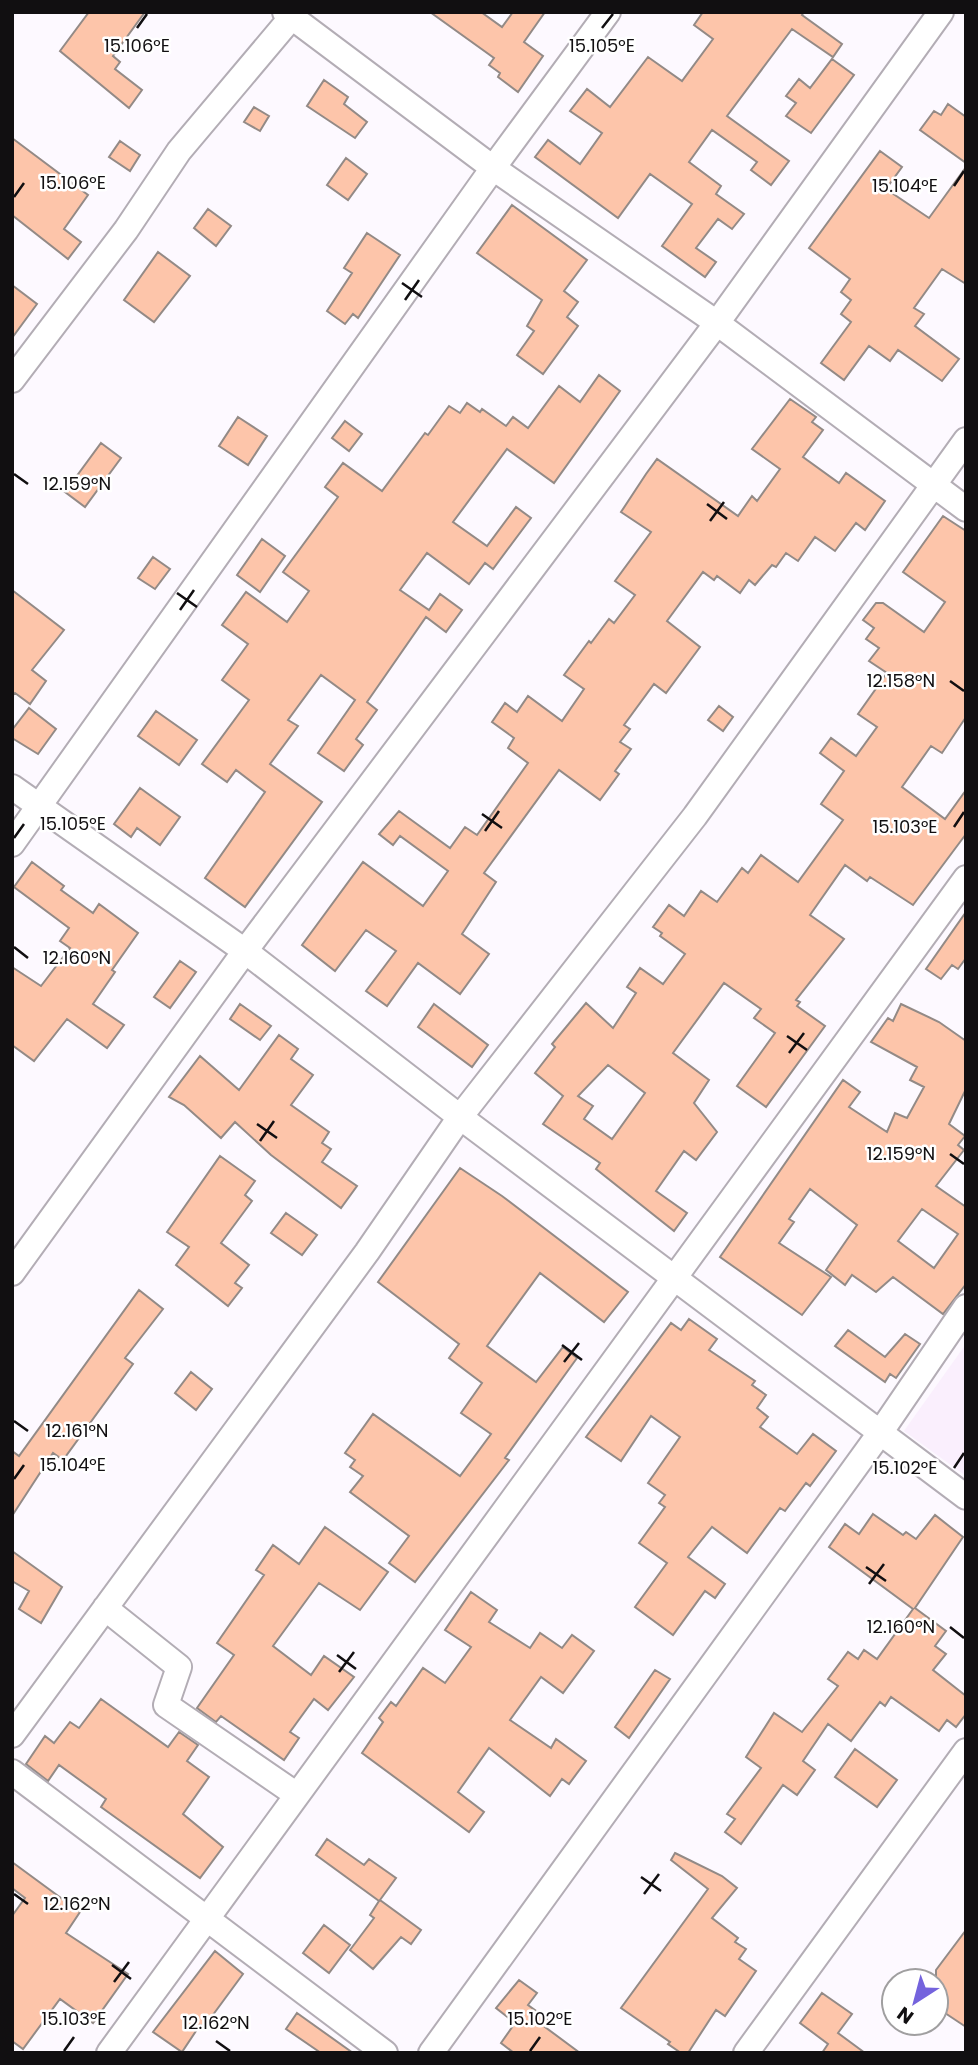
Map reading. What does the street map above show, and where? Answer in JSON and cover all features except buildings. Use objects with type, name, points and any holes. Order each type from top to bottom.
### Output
[{"type":"street","points":[[12,844],[493,168],[608,12]]},
{"type":"street","points":[[12,1273],[245,951],[717,323],[941,12]]},
{"type":"street","points":[[12,380],[126,230],[179,151],[291,14],[493,168],[717,323],[966,509]]},
{"type":"street","points":[[12,1735],[367,1252],[460,1116],[695,816],[966,440]]},
{"type":"street","points":[[12,787],[245,951],[966,1497]]},
{"type":"street","points":[[109,2053],[672,1276],[966,878]]},
{"type":"street","points":[[431,2053],[880,1433],[966,1307]]},
{"type":"street","points":[[106,1608],[180,1667],[166,1705],[297,1795]]},
{"type":"street","points":[[746,2053],[966,1751]]},
{"type":"street","points":[[12,1772],[209,1917],[385,2053]]},
{"type":"shaded area","points":[[966,1344],[966,1476],[904,1431]]}]
